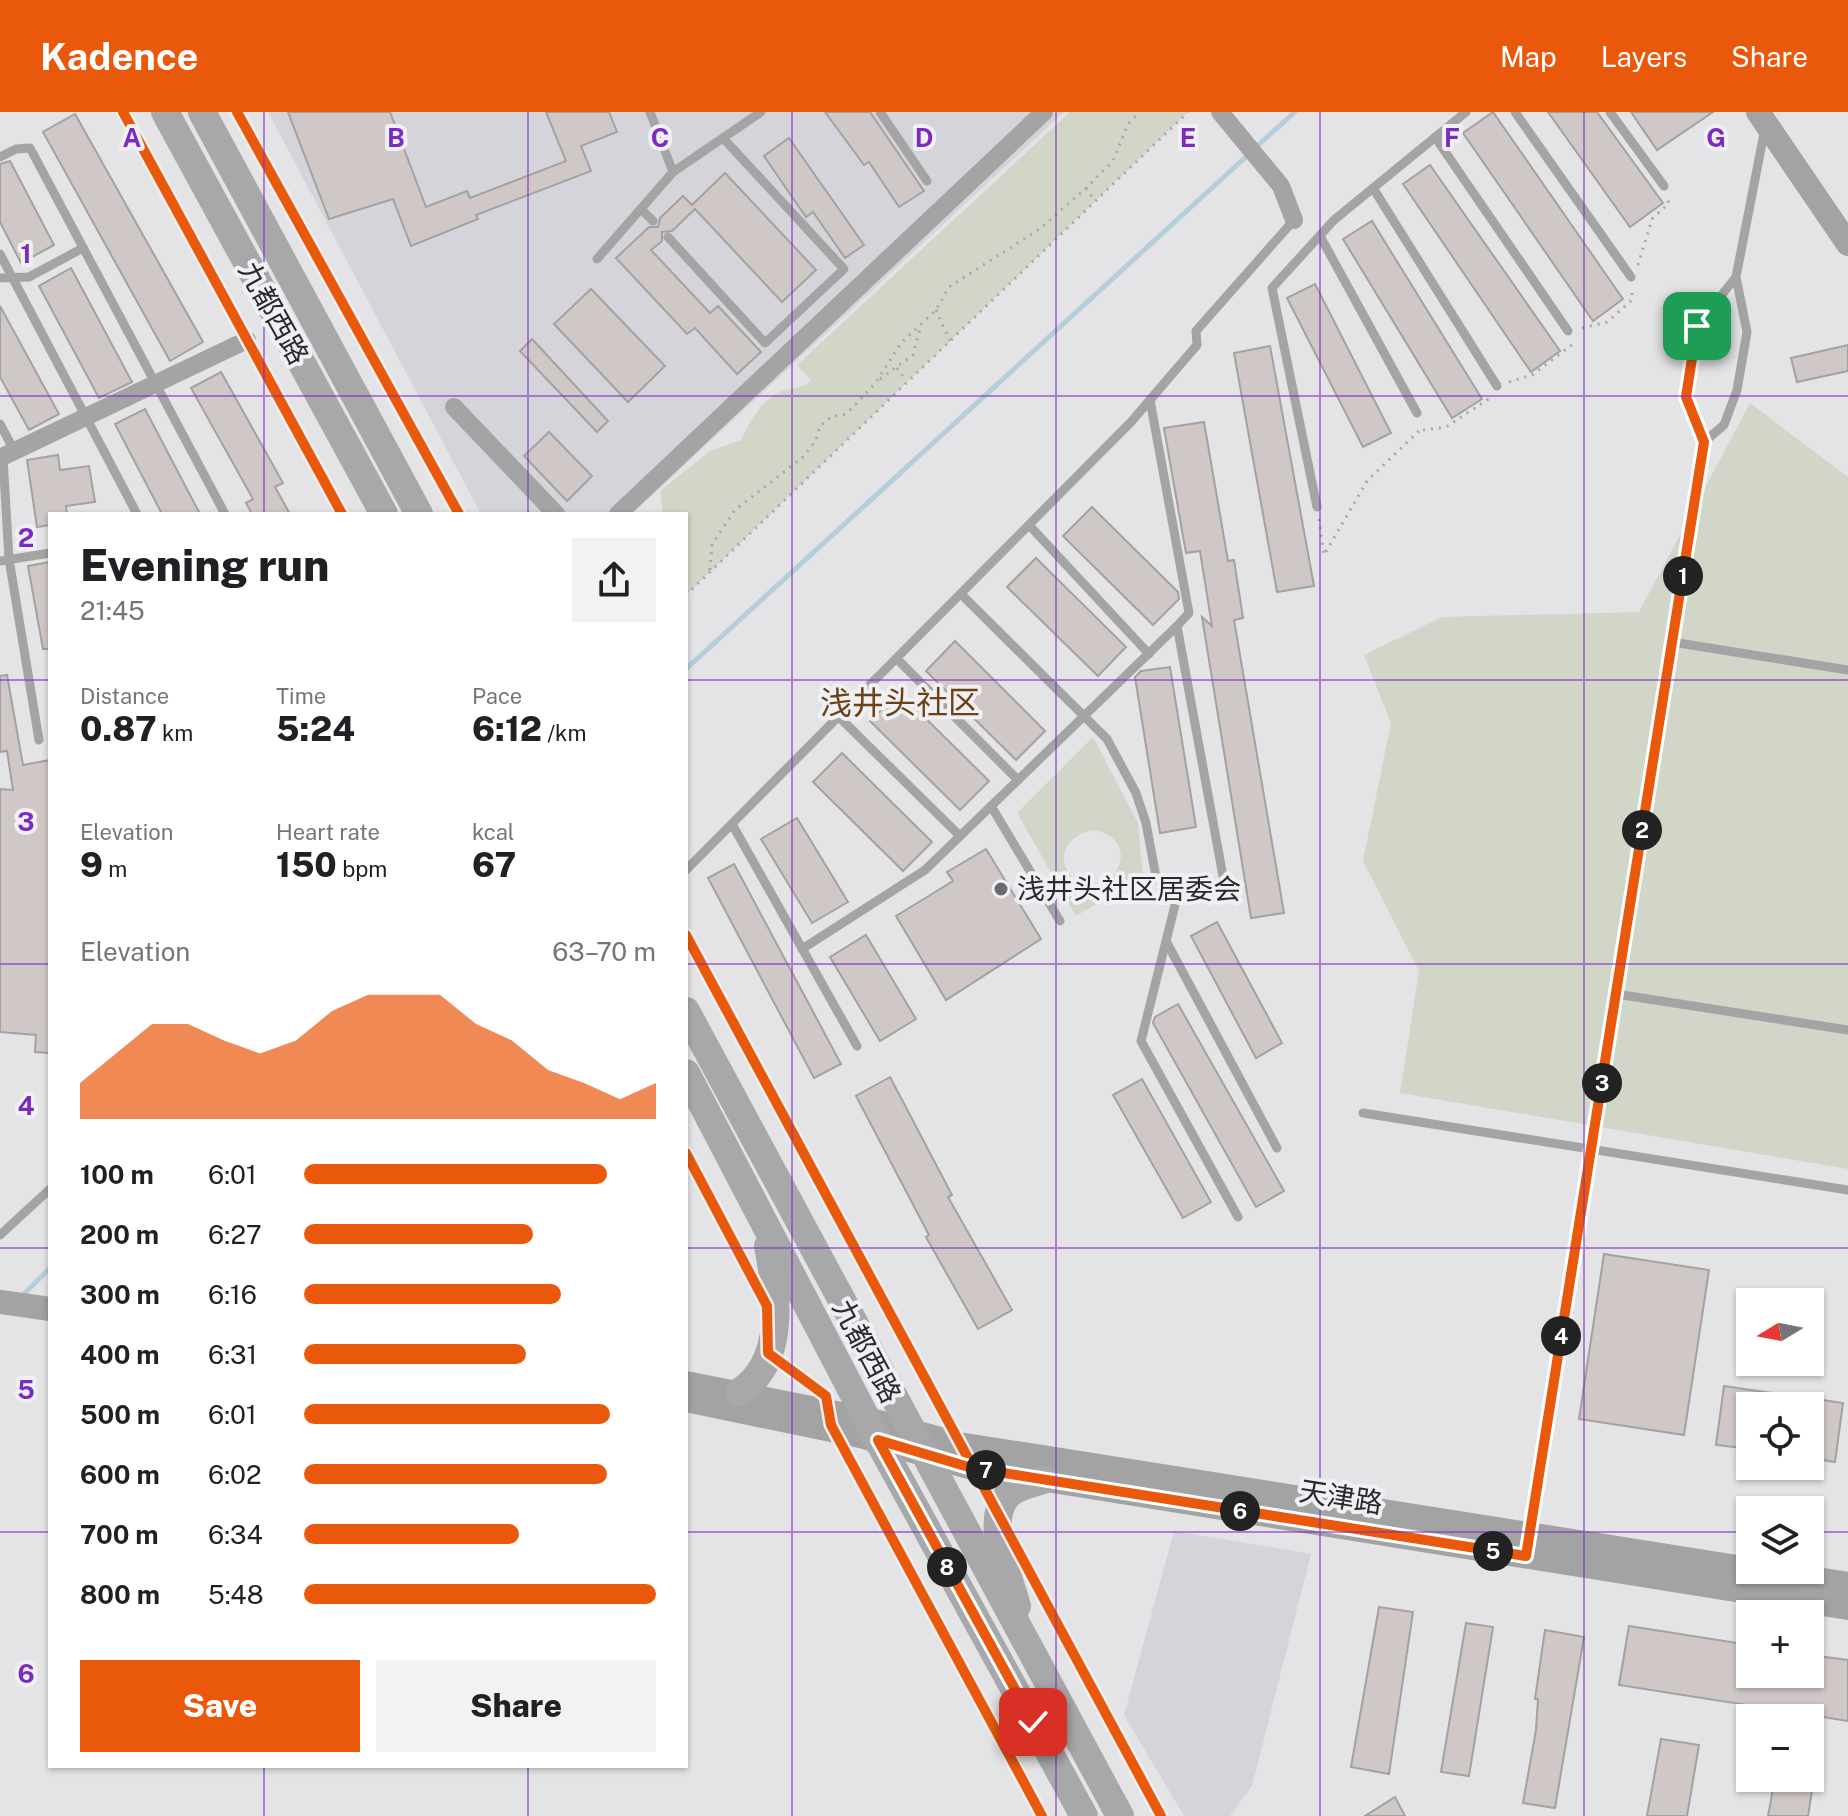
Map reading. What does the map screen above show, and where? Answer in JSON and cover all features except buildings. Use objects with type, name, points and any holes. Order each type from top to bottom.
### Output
[{"type":"main road","name":"九都西路","points":[[165,112],[383,512]]},
{"type":"main road","name":"九都西路","points":[[202,112],[418,512]]},
{"type":"main road","points":[[1767,116],[1845,228]]},
{"type":"main road","name":"九都西路","points":[[688,1015],[915,1441],[1120,1816]]},
{"type":"main road","name":"九都西路","points":[[688,1077],[872,1430],[1084,1816]]},
{"type":"main road","points":[[739,1392],[763,1367],[775,1335],[775,1281],[760,1210]]},
{"type":"main road","points":[[0,1286],[48,1293]]},
{"type":"main road","points":[[0,1302],[48,1309]]},
{"type":"main road","name":"天津路","points":[[688,1383],[739,1392],[915,1441],[959,1444],[1528,1545],[1848,1608]]},
{"type":"main road","name":"天津路","points":[[688,1400],[872,1430]]},
{"type":"main road","name":"天津路","points":[[915,1441],[972,1468],[1043,1480],[1528,1545],[1736,1567]]},
{"type":"main road","points":[[1027,1646],[998,1530],[999,1506],[1012,1491],[1043,1480]]},
{"type":"main road","points":[[1824,1580],[1848,1584]]},
{"type":"street","points":[[620,512],[1044,112]]},
{"type":"street","points":[[1220,112],[1281,186],[1294,220]]},
{"type":"street","points":[[6,456],[247,340]]},
{"type":"street","points":[[454,407],[554,512]]},
{"type":"lane","points":[[650,112],[673,172]]},
{"type":"lane","points":[[597,259],[673,172],[761,112]]},
{"type":"lane","points":[[880,112],[927,181]]},
{"type":"lane","points":[[1317,507],[1272,288],[1320,236],[1466,112]]},
{"type":"lane","points":[[1515,112],[1631,277]]},
{"type":"lane","points":[[1610,112],[1664,186]]},
{"type":"lane","points":[[1704,442],[1724,425],[1737,390],[1747,332],[1736,277],[1767,116]]},
{"type":"lane","points":[[1435,137],[1568,331]]},
{"type":"lane","points":[[668,237],[765,343],[844,269],[723,138]]},
{"type":"lane","points":[[0,157],[16,149],[30,148],[224,512]]},
{"type":"lane","points":[[1373,188],[1497,386]]},
{"type":"lane","points":[[641,209],[653,221]]},
{"type":"lane","points":[[688,868],[1150,400],[1197,345],[1196,331],[1294,220]]},
{"type":"lane","points":[[1320,236],[1417,413]]},
{"type":"lane","points":[[0,278],[29,277],[83,248]]},
{"type":"lane","points":[[0,254],[136,512]]},
{"type":"lane","points":[[1528,1545],[1704,442],[1686,397],[1697,326],[1736,277]]},
{"type":"lane","points":[[802,949],[925,870],[1189,613],[1150,400]]},
{"type":"lane","points":[[0,424],[6,456],[4,560],[39,740]]},
{"type":"lane","points":[[1029,525],[1149,654]]},
{"type":"lane","points":[[4,560],[48,553]]},
{"type":"lane","points":[[961,594],[1107,739],[1136,793],[1146,823],[1156,877],[1177,897]]},
{"type":"lane","points":[[1177,626],[1225,887],[1177,897]]},
{"type":"lane","points":[[1672,642],[1848,670]]},
{"type":"lane","points":[[897,659],[1018,780]]},
{"type":"lane","points":[[839,717],[960,836]]},
{"type":"lane","points":[[991,806],[1060,921]]},
{"type":"lane","points":[[732,824],[857,1046]]},
{"type":"lane","points":[[1177,897],[1141,1041],[1238,1217]]},
{"type":"lane","points":[[1166,941],[1277,1148]]},
{"type":"lane","points":[[1616,994],[1848,1030]]},
{"type":"lane","points":[[1363,1113],[1848,1190]]},
{"type":"lane","points":[[0,1235],[48,1191]]},
{"type":"path","points":[[709,572],[712,544],[735,510],[803,457],[816,440],[820,426],[831,417],[846,414],[877,381],[901,343],[936,310],[949,287],[1041,228],[1086,188],[1113,161],[1128,124],[1139,112]]},
{"type":"path","points":[[688,593],[1186,112]]},
{"type":"path","points":[[1086,188],[1095,201]]},
{"type":"path","points":[[936,310],[950,341]]},
{"type":"path","points":[[877,381],[913,355],[921,325]]},
{"type":"path","points":[[897,368],[907,383]]},
{"type":"path","points":[[1317,507],[1324,555],[1367,481],[1423,430],[1417,413]]},
{"type":"shaded area","points":[[268,112],[1064,112],[634,512],[480,512]]},
{"type":"shaded area","points":[[1070,112],[1188,112],[688,593],[688,512],[663,512],[660,491],[710,451],[741,440],[757,412],[768,400],[811,380],[797,365]]},
{"type":"shaded area","points":[[1750,403],[1848,477],[1848,1169],[1400,1093],[1419,971],[1363,861],[1391,723],[1364,655],[1442,617],[1639,612]]},
{"type":"shaded area","points":[[1093,737],[1138,823],[1143,876],[1076,916],[1017,813]],"holes":[[[1094,830],[1111,837],[1120,848],[1121,860],[1116,872],[1107,882],[1095,887],[1082,885],[1066,867],[1064,860],[1068,846],[1079,835]]]},
{"type":"shaded area","points":[[1174,1531],[1311,1554],[1252,1786],[1230,1816],[1184,1816],[1124,1715]]},
{"type":"waterway","points":[[1256,147],[1295,112]]},
{"type":"waterway","points":[[688,667],[1249,154]]},
{"type":"waterway","points":[[21,1297],[48,1270]]},
{"type":"cycle path","points":[[123,112],[341,512]]},
{"type":"cycle path","points":[[237,112],[458,512]]},
{"type":"cycle path","points":[[688,939],[1161,1816]]},
{"type":"cycle path","points":[[688,1157],[767,1306],[768,1353],[826,1396],[831,1425],[1042,1816]]},
{"type":"place","name":"浅井头社区居委会","points":[[1001,889]]},
{"type":"district","name":"浅井头社区","points":[[900,703]]},
{"type":"route","points":[[1033,1722],[878,1440],[972,1468],[1526,1556],[1704,442],[1686,397],[1697,326]]}]
